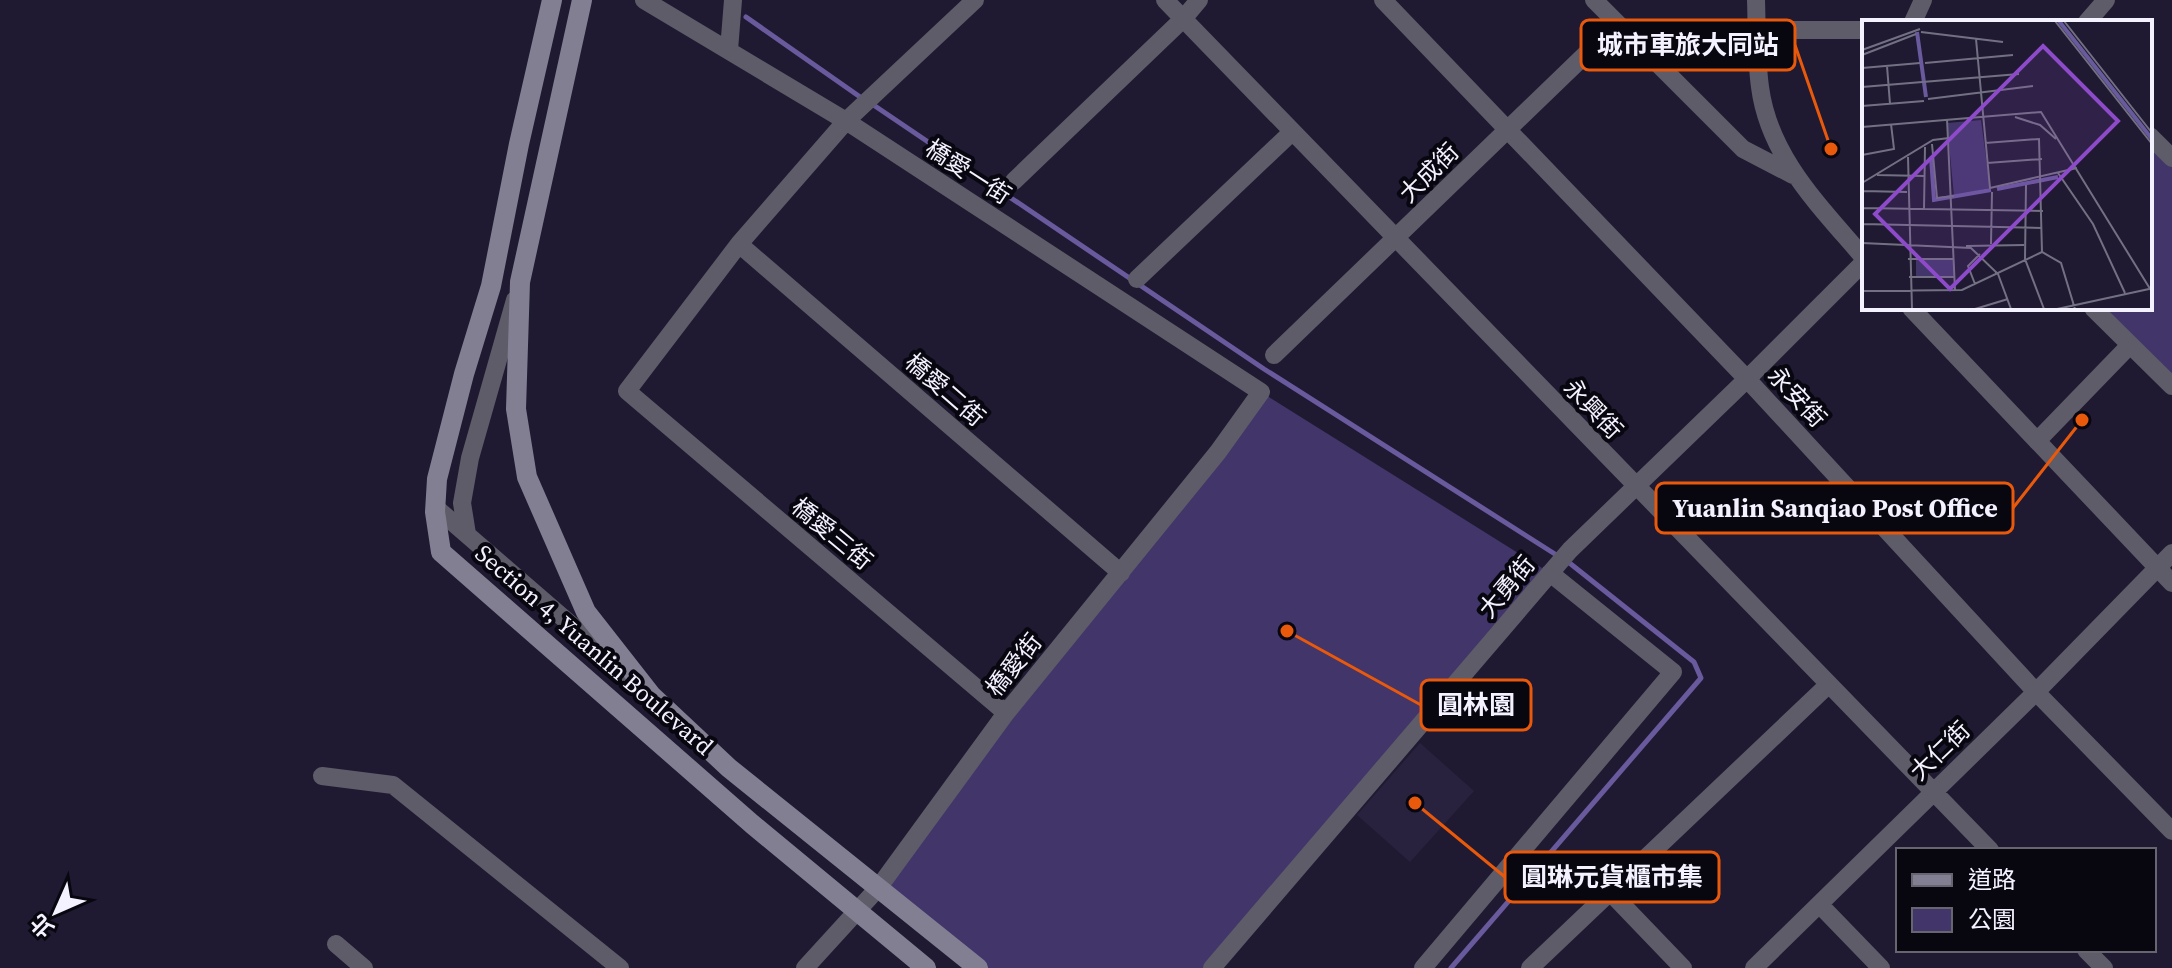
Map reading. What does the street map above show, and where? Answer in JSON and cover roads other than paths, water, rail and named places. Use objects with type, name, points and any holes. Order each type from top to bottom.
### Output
[{"type":"main road","name":"Section 4, Yuanlin Boulevard","points":[[552,0],[491,286],[437,479],[435,507],[441,552],[752,824],[926,968]]},
{"type":"main road","name":"Section 4, Yuanlin Boulevard","points":[[582,0],[520,282],[516,409],[527,477],[586,612],[651,695],[729,768],[978,968]]},
{"type":"street","name":"橋愛一街","points":[[644,0],[851,117],[1261,392]]},
{"type":"street","points":[[729,50],[733,0]]},
{"type":"street","points":[[739,244],[851,117],[975,0]]},
{"type":"street","name":"永興街","points":[[1165,0],[1988,848]]},
{"type":"street","points":[[1014,181],[1199,0]]},
{"type":"street","name":"永安街","points":[[1383,0],[1747,379],[2036,692],[2172,831]]},
{"type":"street","points":[[1594,0],[1743,149],[1793,175]]},
{"type":"street","points":[[1756,0],[1760,87],[1771,130],[1793,175],[1862,258]]},
{"type":"street","points":[[1914,20],[1923,0]]},
{"type":"street","points":[[2089,20],[2106,0]]},
{"type":"street","name":"大成街","points":[[1274,355],[1617,24]]},
{"type":"street","points":[[1757,30],[1862,30]]},
{"type":"street","points":[[1137,279],[1292,132]]},
{"type":"street","points":[[2152,138],[2172,158]]},
{"type":"street","name":"橋愛三街","points":[[739,244],[627,391],[1006,713]]},
{"type":"street","name":"橋愛二街","points":[[739,244],[1121,573]]},
{"type":"street","name":"大勇街","points":[[1212,968],[1570,550],[1747,379],[1862,262]]},
{"type":"street","points":[[467,534],[462,503],[470,458],[520,282]]},
{"type":"street","points":[[1913,310],[2172,583]]},
{"type":"street","points":[[2095,310],[2172,386]]},
{"type":"street","points":[[2037,441],[2130,345]]},
{"type":"street","name":"橋愛街","points":[[805,968],[879,887],[1006,713],[1218,452],[1261,392]]},
{"type":"street","points":[[435,507],[651,695]]},
{"type":"street","name":"大仁街","points":[[1754,968],[2036,692],[2172,553]]},
{"type":"street","points":[[1423,968],[1673,672],[1553,570]]},
{"type":"street","points":[[1530,968],[1828,685]]},
{"type":"street","points":[[322,776],[393,785],[620,968]]},
{"type":"street","points":[[1611,893],[1683,968]]},
{"type":"street","points":[[1820,905],[1881,968]]},
{"type":"street","points":[[336,944],[364,968]]},
{"type":"street","points":[[2088,952],[2104,968]]},
{"type":"waterway","points":[[746,17],[863,99]]},
{"type":"waterway","points":[[872,104],[1264,369],[1558,556]]},
{"type":"waterway","points":[[1451,968],[1701,678],[1694,662],[1567,561]]},
{"type":"place","name":"城市車旅大同站","points":[[1831,149]]},
{"type":"place","name":"Yuanlin Sanqiao Post Office","points":[[2082,420]]},
{"type":"place","name":"圓林園","points":[[1287,631]]},
{"type":"place","name":"圓琳元貨櫃市集","points":[[1415,803]]}]
